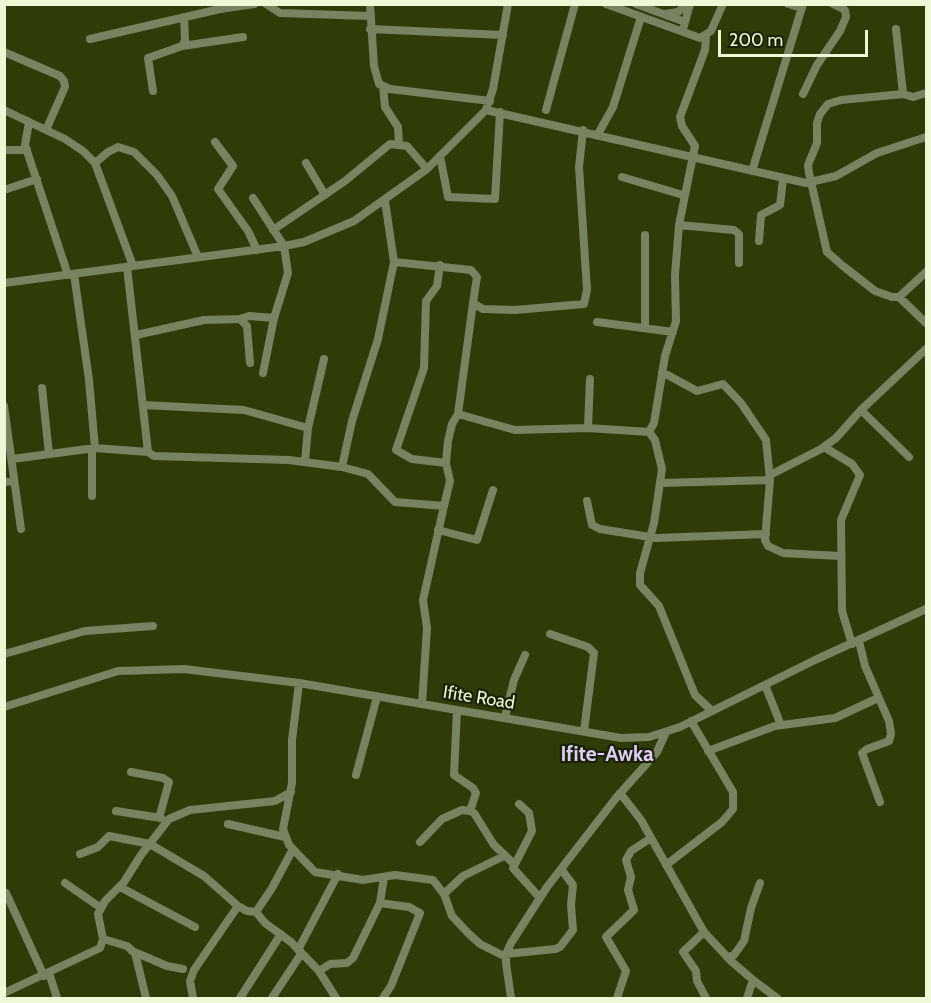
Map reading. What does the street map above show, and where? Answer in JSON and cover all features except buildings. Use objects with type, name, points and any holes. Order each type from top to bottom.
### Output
[{"type":"street","points":[[90,39],[213,8],[254,4]]},
{"type":"street","points":[[266,4],[280,13],[369,16]]},
{"type":"street","points":[[370,4],[369,16],[376,78],[383,87],[385,106],[398,127],[399,144]]},
{"type":"street","points":[[4,283],[284,246],[324,234],[354,221],[428,169],[486,110],[490,101],[508,4]]},
{"type":"street","points":[[546,110],[575,4]]},
{"type":"street","points":[[606,4],[700,38],[706,37]]},
{"type":"street","points":[[636,4],[685,22]]},
{"type":"street","points":[[682,32],[689,4]]},
{"type":"street","points":[[663,14],[678,12],[689,4]]},
{"type":"street","points":[[649,432],[654,423],[673,332],[679,225],[683,195],[693,158],[694,143],[682,126],[680,117],[705,50],[706,37],[714,27],[723,4]]},
{"type":"street","points":[[752,171],[802,6],[788,4]]},
{"type":"street","points":[[803,94],[817,65],[840,31],[849,8],[833,4]]},
{"type":"street","points":[[182,46],[185,40],[183,17]]},
{"type":"street","points":[[598,134],[613,107],[642,17]]},
{"type":"street","points":[[370,28],[503,35]]},
{"type":"street","points":[[896,29],[903,94]]},
{"type":"street","points":[[153,91],[149,56],[182,46],[243,37]]},
{"type":"street","points":[[4,52],[60,76],[64,81],[65,87],[46,130]]},
{"type":"street","points":[[383,87],[490,101]]},
{"type":"street","points":[[927,93],[913,97],[903,94],[841,100],[828,104],[820,114],[817,143],[808,165],[827,252],[884,297],[899,297],[927,272]]},
{"type":"street","points":[[4,110],[46,130],[82,151],[95,164],[130,267],[148,452]]},
{"type":"street","points":[[486,110],[583,130],[783,179],[812,182],[836,176],[896,146],[927,137]]},
{"type":"street","points":[[440,156],[448,197],[495,199],[500,112]]},
{"type":"street","points":[[29,122],[25,139],[27,150],[71,274],[89,380],[93,496]]},
{"type":"street","points":[[473,303],[483,309],[495,311],[586,302],[579,167],[583,130]]},
{"type":"street","points":[[214,142],[232,166],[218,189],[248,231],[257,250]]},
{"type":"street","points":[[273,230],[345,181],[390,144],[408,146],[428,169]]},
{"type":"street","points":[[95,164],[108,152],[118,147],[134,152],[157,175],[172,196],[198,257]]},
{"type":"street","points":[[4,150],[27,150]]},
{"type":"street","points":[[306,163],[325,195]]},
{"type":"street","points":[[622,177],[683,195]]},
{"type":"street","points":[[4,190],[37,179]]},
{"type":"street","points":[[759,241],[760,215],[780,205],[783,179]]},
{"type":"street","points":[[253,198],[284,246],[288,273],[287,284],[274,318],[263,373]]},
{"type":"street","points":[[342,467],[352,421],[378,339],[394,262],[385,201]]},
{"type":"street","points":[[679,225],[734,230],[739,234],[739,263]]},
{"type":"street","points":[[645,235],[645,328]]},
{"type":"street","points":[[394,262],[440,265],[476,272],[458,414],[449,431],[446,463],[450,481],[423,600],[427,628],[422,704]]},
{"type":"street","points":[[440,265],[437,286],[426,301],[424,368],[396,450],[412,459],[446,463]]},
{"type":"street","points":[[899,297],[927,323]]},
{"type":"street","points":[[136,335],[204,320],[240,319],[249,316],[274,318]]},
{"type":"street","points":[[240,319],[247,326],[250,363]]},
{"type":"street","points":[[597,322],[673,332]]},
{"type":"street","points":[[660,483],[770,477],[836,438],[861,410],[927,349]]},
{"type":"street","points":[[305,462],[308,428],[324,359]]},
{"type":"street","points":[[663,372],[697,391],[723,384],[750,415],[766,440],[770,477],[766,543],[778,552],[840,556]]},
{"type":"street","points":[[588,428],[590,379]]},
{"type":"street","points":[[42,388],[50,454]]},
{"type":"street","points":[[143,405],[244,410],[308,428]]},
{"type":"street","points":[[4,406],[21,529]]},
{"type":"street","points":[[861,410],[909,457]]},
{"type":"street","points":[[458,414],[515,430],[588,428],[649,432]]},
{"type":"street","points":[[649,432],[660,458],[660,483],[640,573],[640,585],[659,606],[695,695],[712,711]]},
{"type":"street","points":[[824,447],[852,464],[860,475],[842,514],[840,556],[842,611],[889,721],[891,734],[889,741],[867,749],[862,757],[880,802]]},
{"type":"street","points":[[12,459],[93,449],[148,452],[154,456],[305,462],[342,467],[368,474],[395,502],[444,506]]},
{"type":"street","points":[[4,482],[14,482]]},
{"type":"street","points":[[438,530],[477,540],[493,490]]},
{"type":"street","points":[[587,501],[588,516],[596,528],[649,537],[766,534]]},
{"type":"street","name":"Ifite Road","points":[[4,707],[52,694],[102,675],[137,668],[211,671],[299,683],[637,738],[666,732],[690,722],[927,609]]},
{"type":"street","points":[[4,654],[85,631],[153,626]]},
{"type":"street","points":[[550,634],[588,647],[594,653],[584,731]]},
{"type":"street","points":[[505,717],[514,680],[525,655]]},
{"type":"street","points":[[299,683],[292,740],[291,792],[285,815],[285,837],[311,869],[363,880],[411,876],[433,880],[444,894],[452,916],[468,933],[480,944],[506,955],[555,949],[560,947],[573,930],[571,905],[573,885],[561,869]]},
{"type":"street","points":[[765,685],[782,725]]},
{"type":"street","points":[[356,775],[377,697]]},
{"type":"street","points":[[708,750],[782,725],[835,718],[878,698]]},
{"type":"street","points":[[457,710],[454,775],[473,788],[476,793],[470,811]]},
{"type":"street","points":[[666,865],[731,814],[733,792],[690,722]]},
{"type":"street","points":[[512,999],[506,955],[540,898],[621,793],[657,752],[666,732]]},
{"type":"street","points":[[131,772],[163,778],[168,782],[159,818]]},
{"type":"street","points":[[116,811],[169,819],[190,810],[279,800],[291,792]]},
{"type":"street","points":[[621,793],[651,838],[704,932],[727,957],[777,999]]},
{"type":"street","points":[[519,804],[530,813],[532,831],[513,863],[514,872],[540,898]]},
{"type":"street","points":[[420,842],[436,824],[451,814],[462,810],[470,811],[474,813],[486,836],[513,863]]},
{"type":"street","points":[[8,994],[100,948],[103,939],[97,920],[101,908],[120,887],[169,819]]},
{"type":"street","points":[[228,824],[285,837]]},
{"type":"street","points":[[80,854],[98,847],[109,836],[150,844],[204,876],[238,906],[247,911],[256,912],[319,971],[336,999]]},
{"type":"street","points":[[617,999],[626,971],[606,937],[634,910],[628,890],[631,877],[626,860],[631,851],[651,838]]},
{"type":"street","points":[[256,912],[293,849]]},
{"type":"street","points":[[444,894],[463,876],[504,856]]},
{"type":"street","points":[[272,999],[300,952],[338,874]]},
{"type":"street","points":[[319,971],[325,966],[347,963],[353,958],[380,903],[384,877]]},
{"type":"street","points":[[65,883],[101,908]]},
{"type":"street","points":[[727,957],[734,955],[744,941],[751,908],[760,883]]},
{"type":"street","points":[[120,887],[195,927]]},
{"type":"street","points":[[6,893],[47,974],[57,999]]},
{"type":"street","points":[[380,903],[410,907],[420,913],[391,986],[383,999]]},
{"type":"street","points":[[193,999],[190,981],[195,970],[238,906]]},
{"type":"street","points":[[704,932],[683,951],[696,971],[697,981],[706,999]]},
{"type":"street","points":[[240,999],[281,934]]},
{"type":"street","points":[[103,939],[127,946],[132,951],[167,966],[183,969]]},
{"type":"street","points":[[132,951],[146,999]]},
{"type":"street","points":[[747,999],[753,980]]},
{"type":"district","name":"Ifite-Awka","points":[[607,755]]}]
